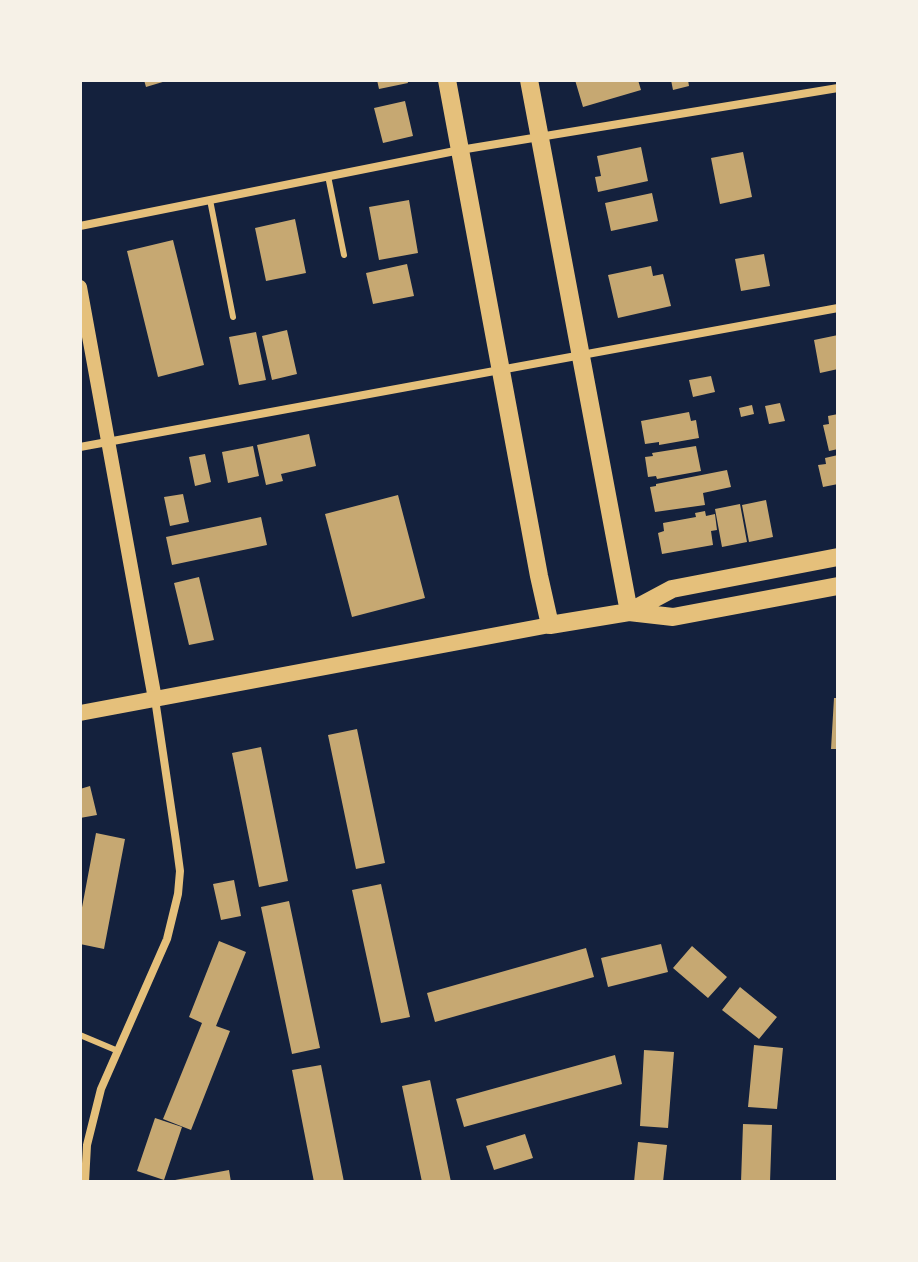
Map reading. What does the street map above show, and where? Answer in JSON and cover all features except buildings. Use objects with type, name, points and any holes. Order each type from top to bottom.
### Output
[{"type":"main road","points":[[447,80],[550,625]]},
{"type":"main road","points":[[529,80],[629,612]]},
{"type":"main road","points":[[629,612],[672,589],[838,557]]},
{"type":"main road","points":[[80,713],[550,625],[629,612],[673,617],[838,586]]},
{"type":"street","points":[[80,226],[460,150],[838,88]]},
{"type":"street","points":[[80,287],[155,699],[176,841],[179,883],[175,914],[167,939],[101,1089],[87,1145],[85,1182]]},
{"type":"street","points":[[80,447],[838,308]]},
{"type":"lane","points":[[328,176],[344,255]]},
{"type":"lane","points":[[210,200],[233,317]]},
{"type":"lane","points":[[80,1035],[118,1051]]}]
